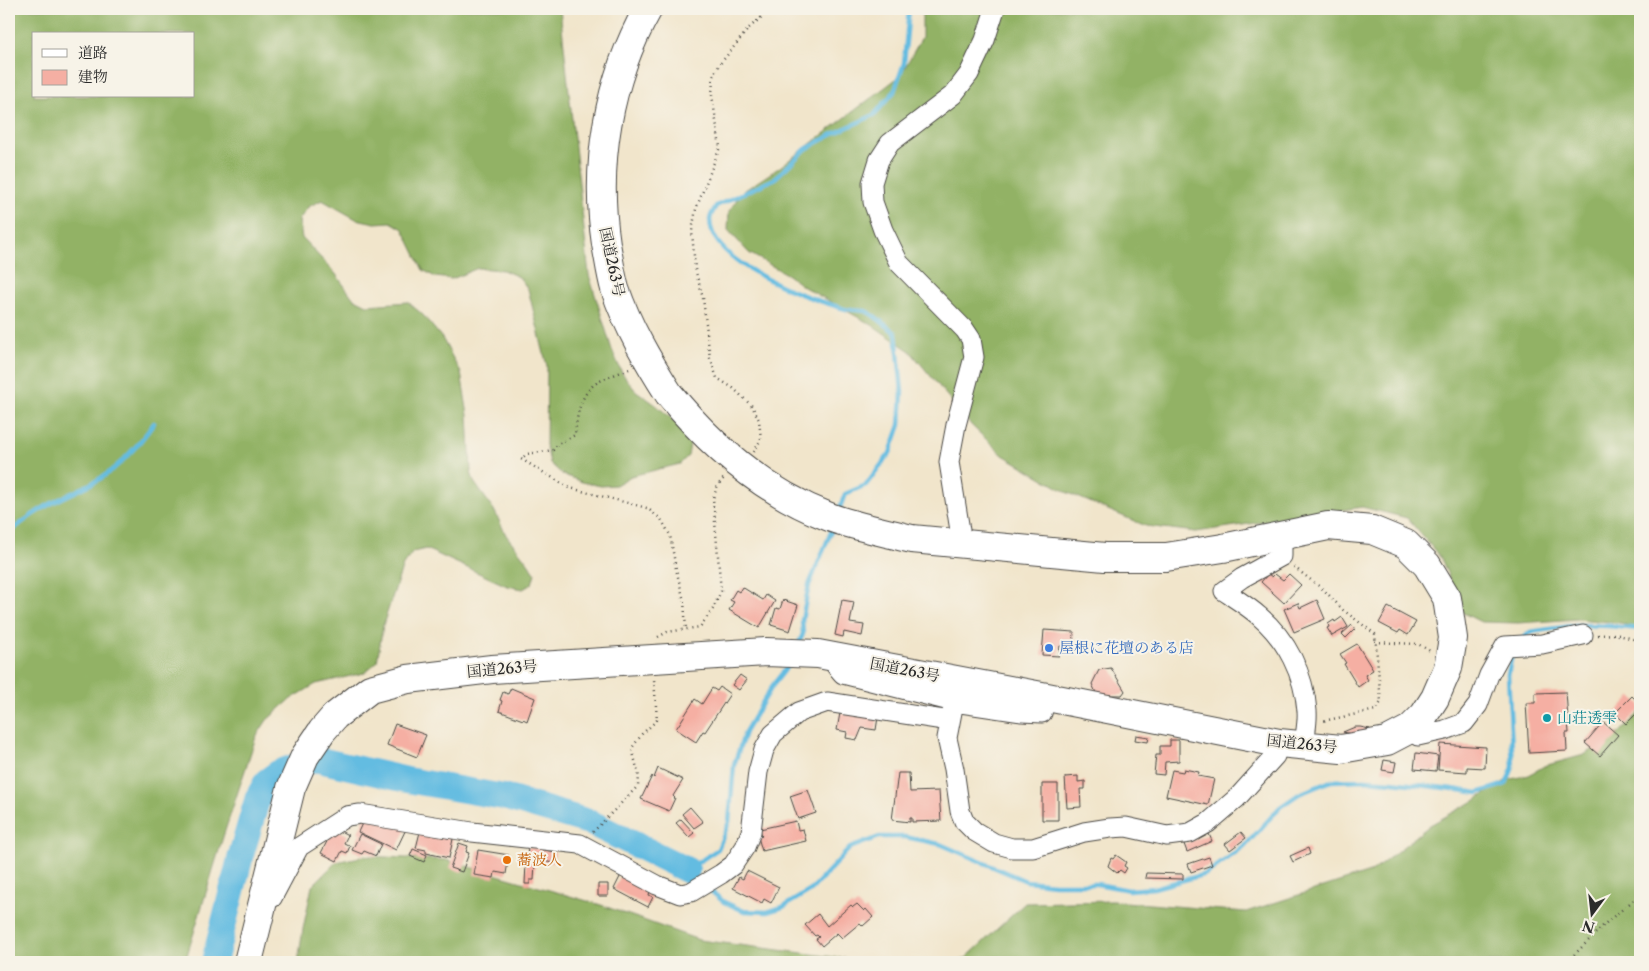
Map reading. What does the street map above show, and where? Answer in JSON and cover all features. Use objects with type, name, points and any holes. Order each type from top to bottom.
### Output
[{"type":"highway","name":"国道263号","points":[[248,962],[284,815],[296,776],[311,746],[335,716],[370,690],[408,679],[492,669],[766,652],[827,656],[1291,744],[1341,749],[1387,741],[1410,729],[1424,715],[1435,698],[1448,668],[1453,638],[1447,598],[1427,565],[1406,544],[1372,530],[1328,526],[1280,546],[1223,548],[1166,557],[1104,557],[912,539],[828,517],[778,493],[743,469],[703,433],[669,394],[626,317],[615,287],[602,210],[602,157],[611,105],[631,45],[648,9]]},
{"type":"street","points":[[962,543],[949,462],[956,425],[974,357],[971,339],[899,263],[883,230],[873,202],[872,182],[879,160],[890,144],[953,95],[969,74],[985,40],[995,9]]},
{"type":"street","points":[[954,702],[947,738],[960,811],[964,821],[974,831],[994,843],[1012,848],[1033,848],[1084,832],[1126,827],[1167,836],[1190,833],[1208,823],[1237,798],[1275,756],[1291,744],[1307,718],[1303,684],[1294,661],[1278,635],[1259,616],[1224,591],[1280,546]]},
{"type":"street","points":[[1410,729],[1418,736],[1464,723],[1478,704],[1489,675],[1505,646],[1531,645],[1583,635]]},
{"type":"street","points":[[827,656],[843,674],[954,702],[1042,713],[1047,697]]},
{"type":"street","points":[[256,928],[299,847],[347,816],[360,814],[472,832],[580,844],[657,885],[680,894],[691,892],[733,865],[745,847],[751,832],[758,772],[764,750],[773,734],[799,712],[827,702],[950,721]]},
{"type":"path","points":[[654,370],[644,374],[632,368],[599,381],[587,392],[577,413],[574,435],[558,444],[553,450],[527,454],[521,459],[570,488],[647,508],[661,519],[670,535],[684,601],[686,629]]},
{"type":"path","points":[[1280,546],[1302,575],[1324,590],[1343,610],[1375,634],[1380,702],[1376,710],[1322,721],[1307,718]]},
{"type":"path","points":[[1583,635],[1615,634],[1640,641]]},
{"type":"path","points":[[1375,642],[1418,644],[1433,653]]},
{"type":"path","points":[[580,844],[612,813]]},
{"type":"path","points":[[1566,962],[1608,921],[1640,895]]},
{"type":"green space","points":[[9,9],[560,9],[589,275],[612,350],[622,373],[635,390],[678,424],[690,444],[688,456],[680,464],[631,476],[616,485],[601,486],[582,482],[562,474],[550,463],[546,445],[547,366],[528,289],[519,277],[503,270],[478,268],[452,279],[435,277],[423,270],[403,229],[391,222],[375,223],[356,219],[322,200],[308,207],[299,220],[302,238],[335,273],[353,298],[367,305],[408,302],[423,315],[442,338],[461,373],[468,415],[471,472],[474,482],[494,510],[506,535],[535,573],[532,584],[523,589],[507,586],[426,549],[413,552],[403,565],[383,625],[377,662],[364,673],[316,684],[291,699],[267,720],[256,737],[185,962],[9,962]]},
{"type":"green space","points":[[922,9],[1640,9],[1640,631],[1621,623],[1578,619],[1518,623],[1481,622],[1463,613],[1441,558],[1407,518],[1362,507],[1196,532],[1146,526],[1066,492],[1003,455],[972,426],[910,351],[872,325],[804,287],[788,275],[749,253],[728,230],[729,211],[742,192],[780,167],[900,76],[922,37]]},
{"type":"green space","points":[[1640,712],[1640,962],[957,962],[966,958],[1025,903],[1113,901],[1246,912],[1373,871],[1430,825],[1507,780],[1529,775],[1544,766],[1584,755],[1618,734]]},
{"type":"green space","points":[[365,856],[446,860],[601,905],[699,940],[875,962],[298,962],[312,886],[336,862]]},
{"type":"building","points":[[1268,574],[1272,577],[1275,574],[1283,580],[1289,574],[1301,585],[1284,603],[1261,582]]},
{"type":"building","points":[[742,587],[763,600],[766,595],[775,601],[759,628],[729,610],[734,602],[730,600],[736,590],[739,592]]},
{"type":"building","points":[[783,600],[798,605],[790,631],[771,625],[776,608],[780,609]]},
{"type":"building","points":[[842,600],[854,602],[850,623],[864,625],[862,636],[844,632],[843,637],[835,635]]},
{"type":"building","points":[[1317,600],[1325,619],[1294,632],[1284,609],[1298,603],[1300,608]]},
{"type":"building","points":[[1388,607],[1416,622],[1408,635],[1400,630],[1398,633],[1379,623]]},
{"type":"building","points":[[1342,617],[1348,627],[1332,636],[1327,628],[1329,627],[1328,624]]},
{"type":"building","points":[[1352,625],[1355,629],[1346,638],[1342,634]]},
{"type":"building","points":[[1044,630],[1074,632],[1073,647],[1060,646],[1059,656],[1042,655]]},
{"type":"building","points":[[1357,644],[1373,670],[1365,675],[1368,680],[1358,687],[1340,654]]},
{"type":"building","points":[[1111,668],[1125,691],[1122,695],[1097,695],[1092,684],[1099,670]]},
{"type":"building","points":[[740,675],[747,680],[739,690],[732,685]]},
{"type":"building","points":[[720,687],[730,694],[705,732],[703,731],[696,742],[676,729],[695,699],[702,704],[712,688],[717,691]]},
{"type":"building","points":[[511,688],[535,698],[527,721],[499,711],[503,692],[508,694]]},
{"type":"building","name":"山荘透雫","points":[[1566,692],[1569,733],[1566,733],[1567,751],[1529,753],[1526,703],[1535,703],[1535,693]]},
{"type":"building","points":[[1632,696],[1640,704],[1640,710],[1626,724],[1615,713]]},
{"type":"building","points":[[840,713],[878,717],[876,730],[862,728],[857,740],[846,738],[847,732],[837,730]]},
{"type":"building","points":[[1603,722],[1618,735],[1600,756],[1585,743]]},
{"type":"building","points":[[395,724],[426,735],[417,757],[387,745]]},
{"type":"building","points":[[1355,727],[1370,729],[1352,734],[1343,732]]},
{"type":"building","points":[[1136,735],[1149,737],[1148,742],[1135,740]]},
{"type":"building","points":[[1170,740],[1179,740],[1179,761],[1165,762],[1164,775],[1154,774],[1156,755],[1160,755],[1160,746],[1170,746]]},
{"type":"building","points":[[1440,744],[1486,747],[1485,768],[1467,767],[1467,772],[1438,770]]},
{"type":"building","points":[[1416,753],[1438,756],[1436,771],[1414,769]]},
{"type":"building","points":[[1384,760],[1396,762],[1394,772],[1382,770]]},
{"type":"building","points":[[658,768],[683,780],[673,796],[675,798],[669,811],[641,799]]},
{"type":"building","points":[[1184,769],[1199,772],[1198,776],[1214,779],[1208,805],[1166,796],[1172,770],[1183,772]]},
{"type":"building","points":[[898,773],[909,773],[910,792],[939,791],[941,821],[912,822],[912,818],[910,818],[910,822],[892,820]]},
{"type":"building","points":[[1078,776],[1078,782],[1085,781],[1085,789],[1080,789],[1081,807],[1067,808],[1065,777]]},
{"type":"building","points":[[1042,784],[1058,784],[1058,820],[1042,820]]},
{"type":"building","points":[[808,790],[816,813],[798,819],[790,796]]},
{"type":"building","points":[[690,807],[703,822],[694,828],[682,814]]},
{"type":"building","points":[[367,813],[407,827],[396,850],[358,832]]},
{"type":"building","points":[[681,819],[694,833],[689,837],[676,823]]},
{"type":"building","points":[[796,821],[798,830],[803,829],[806,841],[762,851],[758,837],[762,836],[760,829]]},
{"type":"building","points":[[334,828],[348,835],[344,843],[350,846],[347,853],[342,851],[337,861],[321,853]]},
{"type":"building","points":[[420,832],[453,839],[449,858],[426,853],[426,850],[416,848]]},
{"type":"building","points":[[1241,832],[1246,838],[1230,850],[1225,844]]},
{"type":"building","points":[[360,834],[381,844],[376,856],[364,851],[362,854],[352,850]]},
{"type":"building","points":[[1209,834],[1212,841],[1187,852],[1184,844]]},
{"type":"building","points":[[459,843],[468,846],[466,852],[469,853],[462,872],[450,868]]},
{"type":"building","points":[[528,847],[555,852],[553,863],[543,861],[542,864],[536,863],[537,860],[527,858]]},
{"type":"building","points":[[1308,848],[1310,854],[1293,862],[1290,856]]},
{"type":"building","points":[[413,849],[427,855],[424,862],[410,856]]},
{"type":"building","points":[[478,850],[509,855],[506,874],[495,872],[494,878],[474,875]]},
{"type":"building","points":[[1116,855],[1126,862],[1124,866],[1127,868],[1124,873],[1120,870],[1117,873],[1108,866],[1111,858],[1113,859]]},
{"type":"building","points":[[1209,857],[1212,865],[1191,872],[1188,864]]},
{"type":"building","points":[[526,862],[535,862],[534,880],[530,880],[530,884],[525,884]]},
{"type":"building","points":[[747,871],[779,887],[771,903],[764,899],[762,903],[733,888],[739,877],[743,879]]},
{"type":"building","points":[[1146,873],[1183,874],[1183,879],[1145,878]]},
{"type":"building","points":[[621,875],[650,891],[649,895],[653,897],[648,907],[614,889]]},
{"type":"building","points":[[598,884],[608,884],[608,896],[598,896]]},
{"type":"building","points":[[857,904],[864,911],[866,909],[873,917],[863,926],[860,923],[842,938],[837,933],[822,946],[816,939],[819,937],[815,936],[805,925],[818,914],[827,926],[851,905],[853,907]]},
{"type":"waterway","points":[[839,510],[845,494],[866,485],[890,453],[900,425],[902,392],[896,333],[868,312],[845,309],[807,296],[763,277],[743,265],[726,251],[714,236],[710,218],[716,206],[774,179],[806,149],[874,115],[894,92],[904,63],[909,9]]},
{"type":"waterway","points":[[9,533],[44,508],[101,478],[116,467],[154,423]]},
{"type":"waterway","points":[[798,645],[803,634],[802,620],[809,585],[833,527]]},
{"type":"waterway","points":[[1523,639],[1530,632],[1578,625],[1640,629]]},
{"type":"waterway","points":[[706,887],[724,902],[744,911],[767,912],[783,907],[811,890],[850,848],[879,837],[905,837],[940,844],[1026,881],[1054,884],[1097,884],[1129,890],[1154,888],[1206,874],[1246,845],[1280,807],[1299,794],[1331,781],[1365,780],[1392,782],[1478,793],[1506,784],[1513,767],[1508,674],[1513,651]]},
{"type":"waterway","points":[[700,882],[687,870],[718,849],[729,822],[734,765],[745,732],[773,685],[789,663]]},
{"type":"waterway","points":[[214,962],[258,797],[267,781],[278,773],[315,759],[407,780],[504,797],[589,822],[687,870]]},
{"type":"place","name":"屋根に花壇のある店","points":[[1049,648]]},
{"type":"place","name":"山荘透雫","points":[[1547,718]]},
{"type":"place","name":"蕎波人","points":[[507,860]]}]
